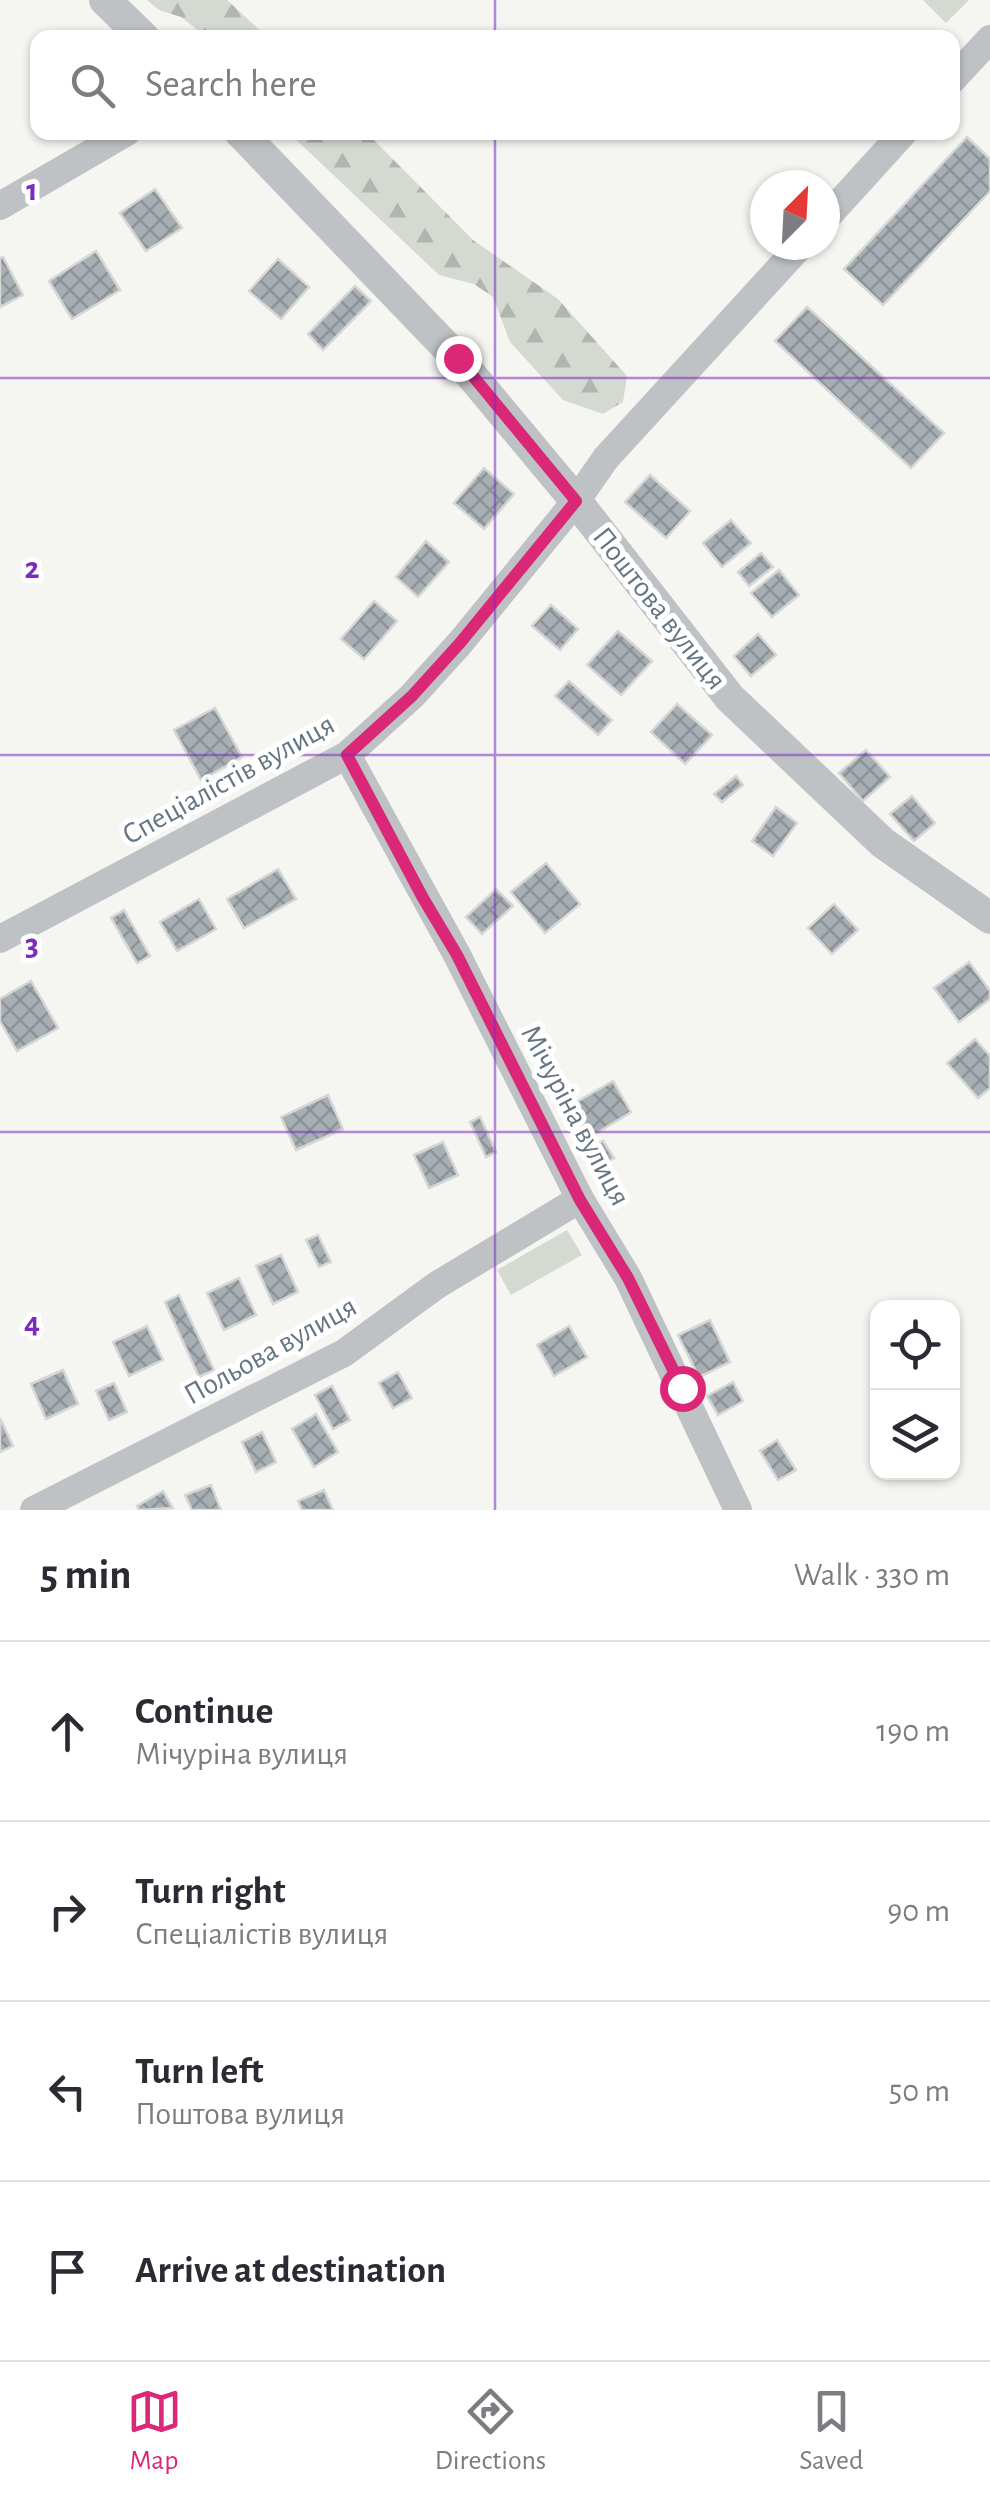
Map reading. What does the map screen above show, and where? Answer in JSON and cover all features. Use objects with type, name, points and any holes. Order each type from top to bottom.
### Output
[{"type":"street","points":[[105,0],[136,30]]},
{"type":"street","points":[[960,71],[990,39]]},
{"type":"street","points":[[0,206],[113,140]]},
{"type":"street","name":"Поштова вулиця","points":[[248,140],[458,358],[730,698],[883,843],[990,918]]},
{"type":"street","points":[[840,202],[897,140]]},
{"type":"street","name":"Спеціалістів вулиця","points":[[0,939],[347,755],[412,696],[460,643],[576,501],[606,458],[787,260]]},
{"type":"street","name":"Мічуріна вулиця","points":[[347,755],[457,955],[580,1200],[628,1278],[738,1510]]},
{"type":"street","name":"Польова вулиця","points":[[34,1510],[344,1353],[437,1285],[580,1200]]},
{"type":"green space","points":[[147,0],[227,0],[259,30],[198,30],[181,17],[159,10]]},
{"type":"green space","points":[[923,0],[969,0],[946,23]]},
{"type":"green space","points":[[296,140],[374,140],[473,240],[558,299],[627,376],[623,402],[603,414],[563,400],[510,342],[493,297],[474,284],[439,275]]},
{"type":"green space","points":[[567,1230],[582,1255],[511,1295],[497,1270]]},
{"type":"building","points":[[967,137],[990,159],[990,191],[883,305],[844,269]]},
{"type":"building","points":[[155,189],[182,228],[146,251],[120,213]]},
{"type":"building","points":[[96,251],[120,290],[72,319],[49,281]]},
{"type":"building","points":[[3,257],[23,295],[0,307],[0,258]]},
{"type":"building","points":[[278,259],[309,287],[281,319],[249,291]]},
{"type":"building","points":[[355,286],[371,301],[323,350],[308,334]]},
{"type":"building","points":[[807,307],[944,433],[911,468],[775,341]]},
{"type":"building","points":[[484,468],[514,494],[484,529],[454,503]]},
{"type":"building","points":[[650,475],[690,511],[666,538],[625,502]]},
{"type":"building","points":[[731,520],[751,543],[722,567],[703,543]]},
{"type":"building","points":[[426,541],[449,562],[418,597],[396,577]]},
{"type":"building","points":[[761,553],[773,567],[749,586],[738,572]]},
{"type":"building","points":[[779,570],[799,595],[772,617],[751,593]]},
{"type":"building","points":[[374,601],[397,621],[364,659],[341,639]]},
{"type":"building","points":[[551,605],[578,629],[560,650],[532,626]]},
{"type":"building","points":[[618,631],[652,661],[621,695],[587,665]]},
{"type":"building","points":[[758,634],[776,655],[751,676],[734,656]]},
{"type":"building","points":[[569,681],[612,720],[598,735],[555,696]]},
{"type":"building","points":[[677,704],[712,735],[685,764],[651,732]]},
{"type":"building","points":[[215,708],[242,757],[201,780],[174,730]]},
{"type":"building","points":[[866,750],[890,777],[863,801],[839,773]]},
{"type":"building","points":[[736,776],[743,785],[722,802],[714,794]]},
{"type":"building","points":[[912,796],[935,823],[914,841],[890,814]]},
{"type":"building","points":[[776,807],[797,823],[773,856],[752,841]]},
{"type":"building","points":[[546,863],[580,904],[545,933],[511,892]]},
{"type":"building","points":[[278,869],[296,899],[244,928],[227,899]]},
{"type":"building","points":[[496,889],[513,906],[482,934],[466,917]]},
{"type":"building","points":[[199,899],[216,929],[177,951],[160,922]]},
{"type":"building","points":[[834,904],[858,930],[832,954],[808,928]]},
{"type":"building","points":[[124,910],[150,956],[137,963],[111,918]]},
{"type":"building","points":[[969,962],[990,991],[990,999],[959,1022],[934,988]]},
{"type":"building","points":[[31,981],[58,1028],[17,1051],[0,1021],[0,999]]},
{"type":"building","points":[[975,1039],[990,1056],[990,1088],[978,1098],[947,1063]]},
{"type":"building","points":[[613,1081],[631,1112],[587,1139],[568,1107]]},
{"type":"building","points":[[328,1095],[343,1129],[296,1150],[281,1117]]},
{"type":"building","points":[[480,1117],[496,1152],[486,1157],[470,1122]]},
{"type":"building","points":[[603,1141],[614,1158],[592,1171],[581,1154]]},
{"type":"building","points":[[443,1142],[458,1175],[429,1188],[414,1155]]},
{"type":"building","points":[[318,1235],[331,1262],[319,1267],[306,1240]]},
{"type":"building","points":[[281,1255],[298,1292],[273,1304],[256,1266]]},
{"type":"building","points":[[239,1278],[256,1315],[224,1330],[207,1293]]},
{"type":"building","points":[[179,1295],[214,1370],[199,1377],[165,1302]]},
{"type":"building","points":[[710,1320],[730,1362],[699,1377],[678,1335]]},
{"type":"building","points":[[147,1326],[163,1360],[129,1376],[113,1342]]},
{"type":"building","points":[[569,1326],[587,1357],[554,1376],[537,1345]]},
{"type":"building","points":[[63,1370],[78,1404],[46,1419],[31,1384]]},
{"type":"building","points":[[398,1372],[412,1398],[393,1408],[379,1383]]},
{"type":"building","points":[[733,1382],[743,1401],[718,1415],[707,1396]]},
{"type":"building","points":[[114,1383],[127,1412],[109,1420],[96,1391]]},
{"type":"building","points":[[332,1386],[350,1420],[333,1429],[315,1395]]},
{"type":"building","points":[[316,1414],[338,1452],[314,1467],[292,1429]]},
{"type":"building","points":[[0,1418],[13,1446],[0,1452]]},
{"type":"building","points":[[262,1432],[276,1462],[256,1472],[242,1442]]},
{"type":"building","points":[[777,1440],[796,1470],[778,1480],[760,1451]]},
{"type":"building","points":[[211,1485],[221,1510],[192,1510],[185,1495]]},
{"type":"building","points":[[324,1490],[333,1510],[302,1510],[298,1501]]},
{"type":"building","points":[[163,1491],[173,1508],[139,1510],[137,1506]]},
{"type":"route","points":[[458,358],[576,501],[460,643],[412,696],[347,755],[457,955],[580,1200],[628,1278],[682,1388]]}]
